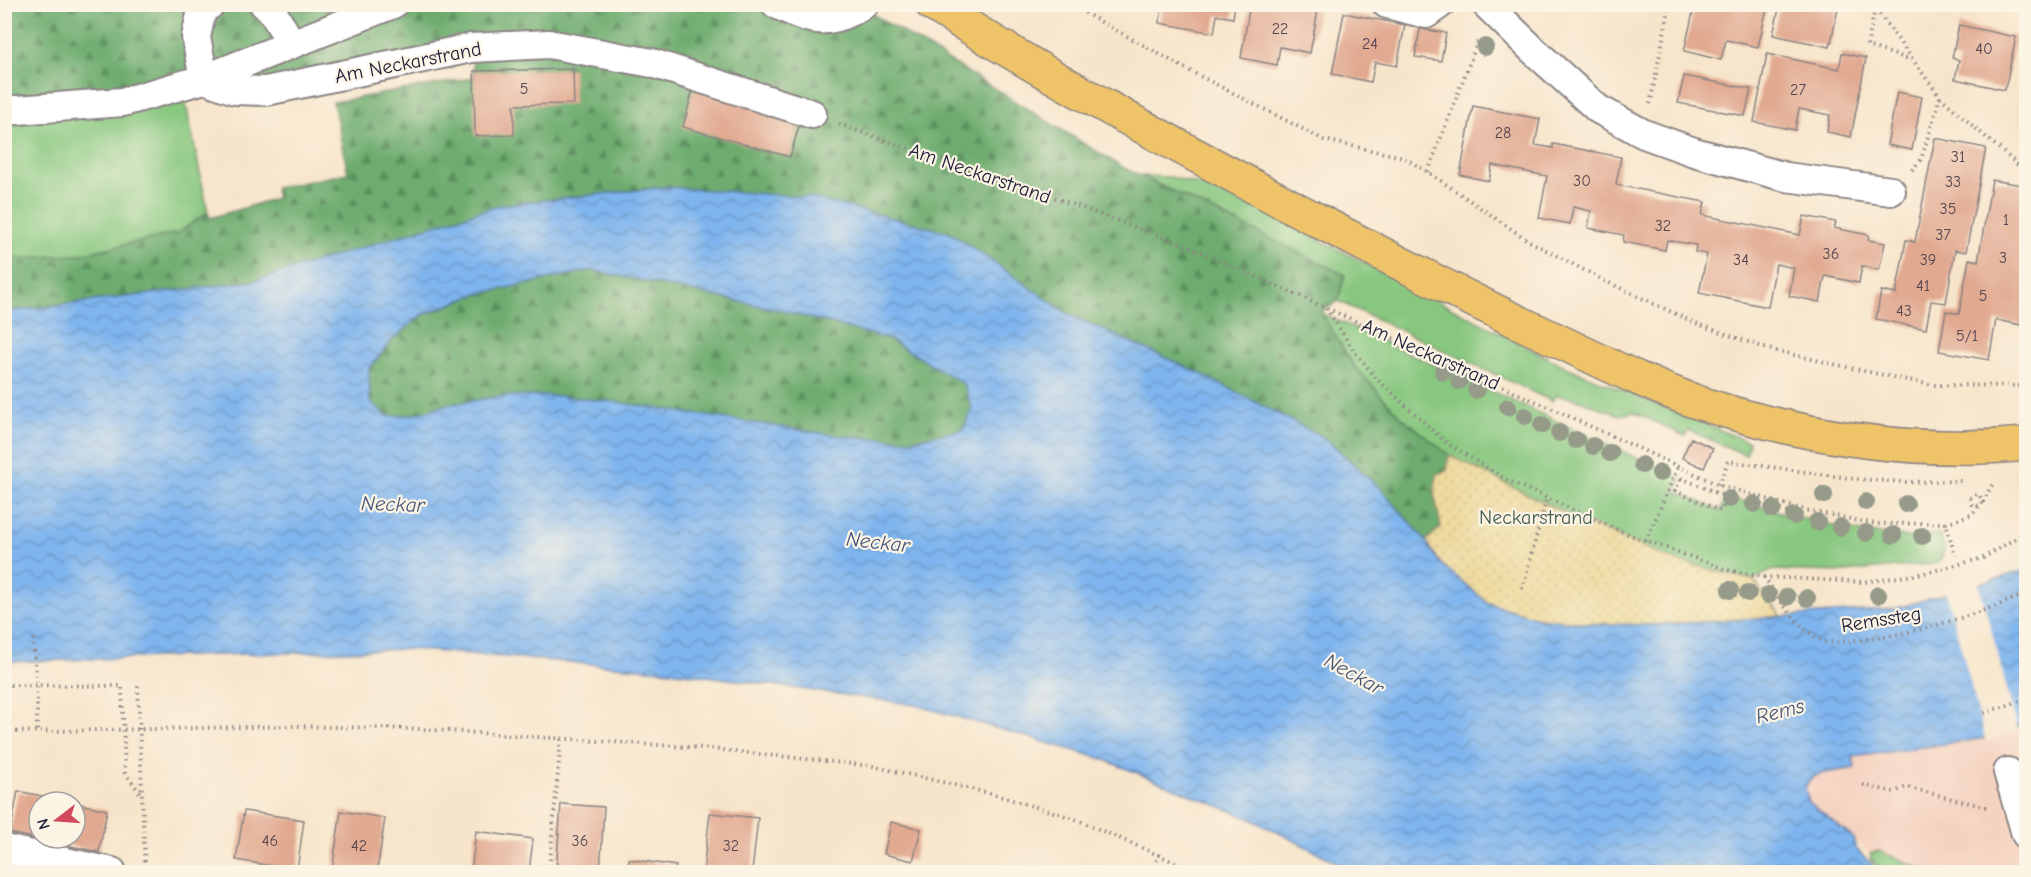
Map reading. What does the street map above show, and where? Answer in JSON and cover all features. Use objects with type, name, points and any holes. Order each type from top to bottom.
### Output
[{"type":"main road","points":[[932,4],[1027,63],[1218,168],[1505,316],[1635,377],[1708,405],[1756,420],[1810,431],[1863,440],[1940,447],[2026,444]]},
{"type":"street","points":[[204,79],[196,37],[202,10],[211,4]]},
{"type":"street","points":[[264,4],[270,8],[292,44]]},
{"type":"street","points":[[4,111],[123,102],[204,79],[393,4]]},
{"type":"street","points":[[776,4],[802,17],[822,20],[846,16],[864,4]]},
{"type":"street","points":[[1388,4],[1426,14],[1440,4]]},
{"type":"street","points":[[1488,7],[1598,109],[1644,134],[1694,152],[1786,177],[1891,191]]},
{"type":"street","name":"Am Neckarstrand","points":[[204,79],[235,90],[266,91],[471,48],[549,44],[652,63],[813,114]]},
{"type":"street","points":[[2008,772],[2024,818]]},
{"type":"street","points":[[4,849],[112,873]]},
{"type":"path","points":[[1069,4],[1186,69],[1324,140],[1402,157],[1428,172],[1529,241],[1605,281],[1695,323],[1768,349],[1932,385],[2026,386]]},
{"type":"path","points":[[1644,134],[1670,4]]},
{"type":"path","points":[[1876,6],[1940,97],[2026,172]]},
{"type":"path","points":[[1876,6],[1867,46],[1912,60]]},
{"type":"path","points":[[1428,172],[1488,7]]},
{"type":"path","points":[[1891,191],[1921,160],[1940,97]]},
{"type":"path","name":"Am Neckarstrand","points":[[813,114],[1187,246],[1719,485],[1806,510],[1876,524],[1946,523]]},
{"type":"path","points":[[1326,308],[1354,351],[1379,381],[1448,444],[1509,481],[1646,541],[1728,570],[1764,577],[1863,582],[1921,574],[1983,558],[2026,532]]},
{"type":"path","points":[[1719,485],[1728,461],[1809,472]]},
{"type":"path","points":[[1646,541],[1678,467]]},
{"type":"path","points":[[1681,477],[1700,486],[1727,497],[1721,511],[1675,491],[1681,477]]},
{"type":"path","points":[[1700,486],[1702,478]]},
{"type":"path","points":[[1954,556],[1946,523],[1972,514],[1982,503],[1980,496],[1973,495],[1970,498],[1972,505],[1979,506],[1982,503],[1994,481]]},
{"type":"path","points":[[1522,589],[1547,498]]},
{"type":"path","name":"Remssteg","points":[[1764,577],[1804,629],[1825,643],[1866,639],[1922,629],[1997,606],[2026,594]]},
{"type":"path","points":[[33,639],[37,685],[37,731]]},
{"type":"path","points":[[4,685],[122,686],[124,773],[141,794]]},
{"type":"path","points":[[138,686],[146,873]]},
{"type":"path","points":[[1984,713],[2026,699]]},
{"type":"path","points":[[4,732],[296,726],[419,729],[703,748],[872,766],[989,793],[1073,818],[1197,873]]},
{"type":"path","points":[[549,873],[561,739]]},
{"type":"path","points":[[1863,785],[1894,792],[1906,788],[1987,808]]},
{"type":"path","points":[[1152,873],[1159,855]]},
{"type":"shaded area","points":[[2019,729],[2026,752],[2026,872],[1929,872],[1880,851],[1870,853],[1809,802],[1805,789],[1809,780],[1819,774],[1855,768],[1853,757],[1987,738]]},
{"type":"green space","points":[[5,5],[858,5],[1122,167],[1345,275],[1338,301],[1321,313],[1354,366],[1399,415],[1449,455],[1447,471],[1434,493],[1441,527],[1426,541],[1381,489],[1325,438],[1195,371],[1070,315],[951,233],[666,187],[501,205],[254,281],[5,312],[5,259],[77,255],[178,233],[208,212],[210,218],[277,198],[275,188],[348,173],[333,102],[473,78],[473,60],[184,95],[5,126]]},
{"type":"green space","points":[[184,95],[208,212],[178,233],[77,255],[5,259],[5,126]]},
{"type":"green space","points":[[1141,176],[1170,177],[1212,188],[1291,225],[1566,367],[1749,442],[1746,455],[1688,430],[1685,436],[1634,412],[1619,415],[1577,399],[1556,395],[1552,401],[1338,301],[1344,275]]},
{"type":"green space","points":[[591,270],[776,309],[889,339],[964,384],[972,409],[964,430],[910,440],[841,436],[503,396],[446,405],[411,415],[387,416],[369,401],[369,369],[392,340],[423,315],[474,295]]},
{"type":"green space","name":"Neckarstrand","points":[[1321,313],[1681,478],[1675,491],[1720,511],[1727,497],[1865,533],[1909,537],[1939,534],[1945,548],[1939,563],[1845,572],[1770,570],[1753,581],[1782,617],[1426,541],[1441,527],[1449,455],[1399,415],[1354,366]]},
{"type":"green space","points":[[1879,851],[1929,872],[1885,872],[1872,861],[1870,853]]},
{"type":"sand","points":[[1449,455],[1567,514],[1676,561],[1753,580],[1782,617],[1656,625],[1595,624],[1538,618],[1488,603],[1440,563],[1426,541],[1441,527],[1434,493],[1437,474],[1447,471]]},
{"type":"water","points":[[666,187],[808,197],[951,233],[1070,315],[1195,371],[1325,438],[1381,489],[1426,541],[1440,563],[1488,603],[1538,618],[1595,624],[1656,625],[1894,609],[2026,570],[2026,724],[1987,738],[1853,757],[1855,768],[1819,774],[1809,780],[1805,789],[1809,802],[1853,838],[1856,849],[1880,872],[1356,872],[1251,819],[1100,758],[916,705],[663,670],[408,649],[5,662],[4,312],[254,281],[500,205]],"holes":[[[591,270],[776,309],[889,339],[964,384],[972,409],[963,430],[909,440],[841,436],[615,402],[560,396],[503,396],[446,405],[411,415],[387,416],[370,401],[369,369],[392,340],[422,315],[474,295]]]},
{"type":"pier","points":[[1978,581],[2018,730],[1986,742],[1946,591]]},
{"type":"building","points":[[1163,4],[1235,4],[1233,18],[1217,15],[1214,33],[1159,23]]},
{"type":"building","points":[[1250,4],[1298,4],[1318,10],[1310,53],[1280,47],[1277,65],[1241,58]]},
{"type":"building","points":[[1695,4],[1768,4],[1758,47],[1726,40],[1721,60],[1684,51]]},
{"type":"building","points":[[1780,4],[1839,4],[1830,47],[1773,35]]},
{"type":"building","points":[[1344,13],[1405,25],[1397,66],[1375,62],[1371,82],[1332,74]]},
{"type":"building","points":[[1959,25],[2016,37],[2005,90],[1955,79],[1959,60],[1952,58]]},
{"type":"building","points":[[1420,29],[1446,33],[1441,61],[1415,57]]},
{"type":"building","points":[[1842,53],[1866,58],[1851,137],[1827,132],[1830,115],[1799,109],[1795,130],[1754,122],[1767,54],[1839,69]]},
{"type":"building","points":[[573,69],[574,104],[514,105],[514,135],[475,136],[474,71]]},
{"type":"building","points":[[1684,76],[1751,89],[1745,116],[1678,103]]},
{"type":"building","points":[[693,89],[801,119],[790,157],[683,127]]},
{"type":"building","points":[[1897,92],[1922,97],[1912,150],[1887,145]]},
{"type":"building","points":[[1473,106],[1540,119],[1535,145],[1553,148],[1553,144],[1621,157],[1616,185],[1705,202],[1702,215],[1800,235],[1804,216],[1836,222],[1834,228],[1869,235],[1868,240],[1885,243],[1879,270],[1862,266],[1859,283],[1825,276],[1820,302],[1789,296],[1794,268],[1776,264],[1768,307],[1699,293],[1707,254],[1695,252],[1696,245],[1667,240],[1665,250],[1623,242],[1624,235],[1588,228],[1591,211],[1573,207],[1570,224],[1539,218],[1547,176],[1492,165],[1489,181],[1460,175]]},
{"type":"building","points":[[1935,138],[1986,148],[1966,252],[1955,250],[1946,303],[1931,301],[1926,329],[1876,319],[1881,291],[1896,294],[1906,240],[1915,242]]},
{"type":"building","points":[[1992,180],[2022,185],[2026,188],[2026,326],[1996,320],[1989,360],[1939,351],[1946,311],[1959,314],[1969,259],[1978,261]]},
{"type":"building","points":[[1691,438],[1713,448],[1704,468],[1682,458]]},
{"type":"building","points":[[18,791],[27,793],[27,837],[10,833]]},
{"type":"building","points":[[561,804],[604,807],[600,872],[556,872]]},
{"type":"building","points":[[87,806],[107,810],[99,852],[87,849]]},
{"type":"building","points":[[244,811],[304,820],[297,870],[236,860]]},
{"type":"building","points":[[341,811],[385,818],[377,872],[332,872]]},
{"type":"building","points":[[710,813],[758,818],[752,872],[703,872]]},
{"type":"building","points":[[891,822],[921,829],[913,861],[884,854]]},
{"type":"building","points":[[476,831],[533,839],[529,872],[471,872]]},
{"type":"building","points":[[629,859],[676,866],[675,872],[627,872]]},
{"type":"water label","name":"Neckar","points":[[393,504]]},
{"type":"water label","name":"Neckar","points":[[878,542]]},
{"type":"water label","name":"Neckar","points":[[1354,674]]},
{"type":"water label","name":"Rems","points":[[1780,711]]}]
